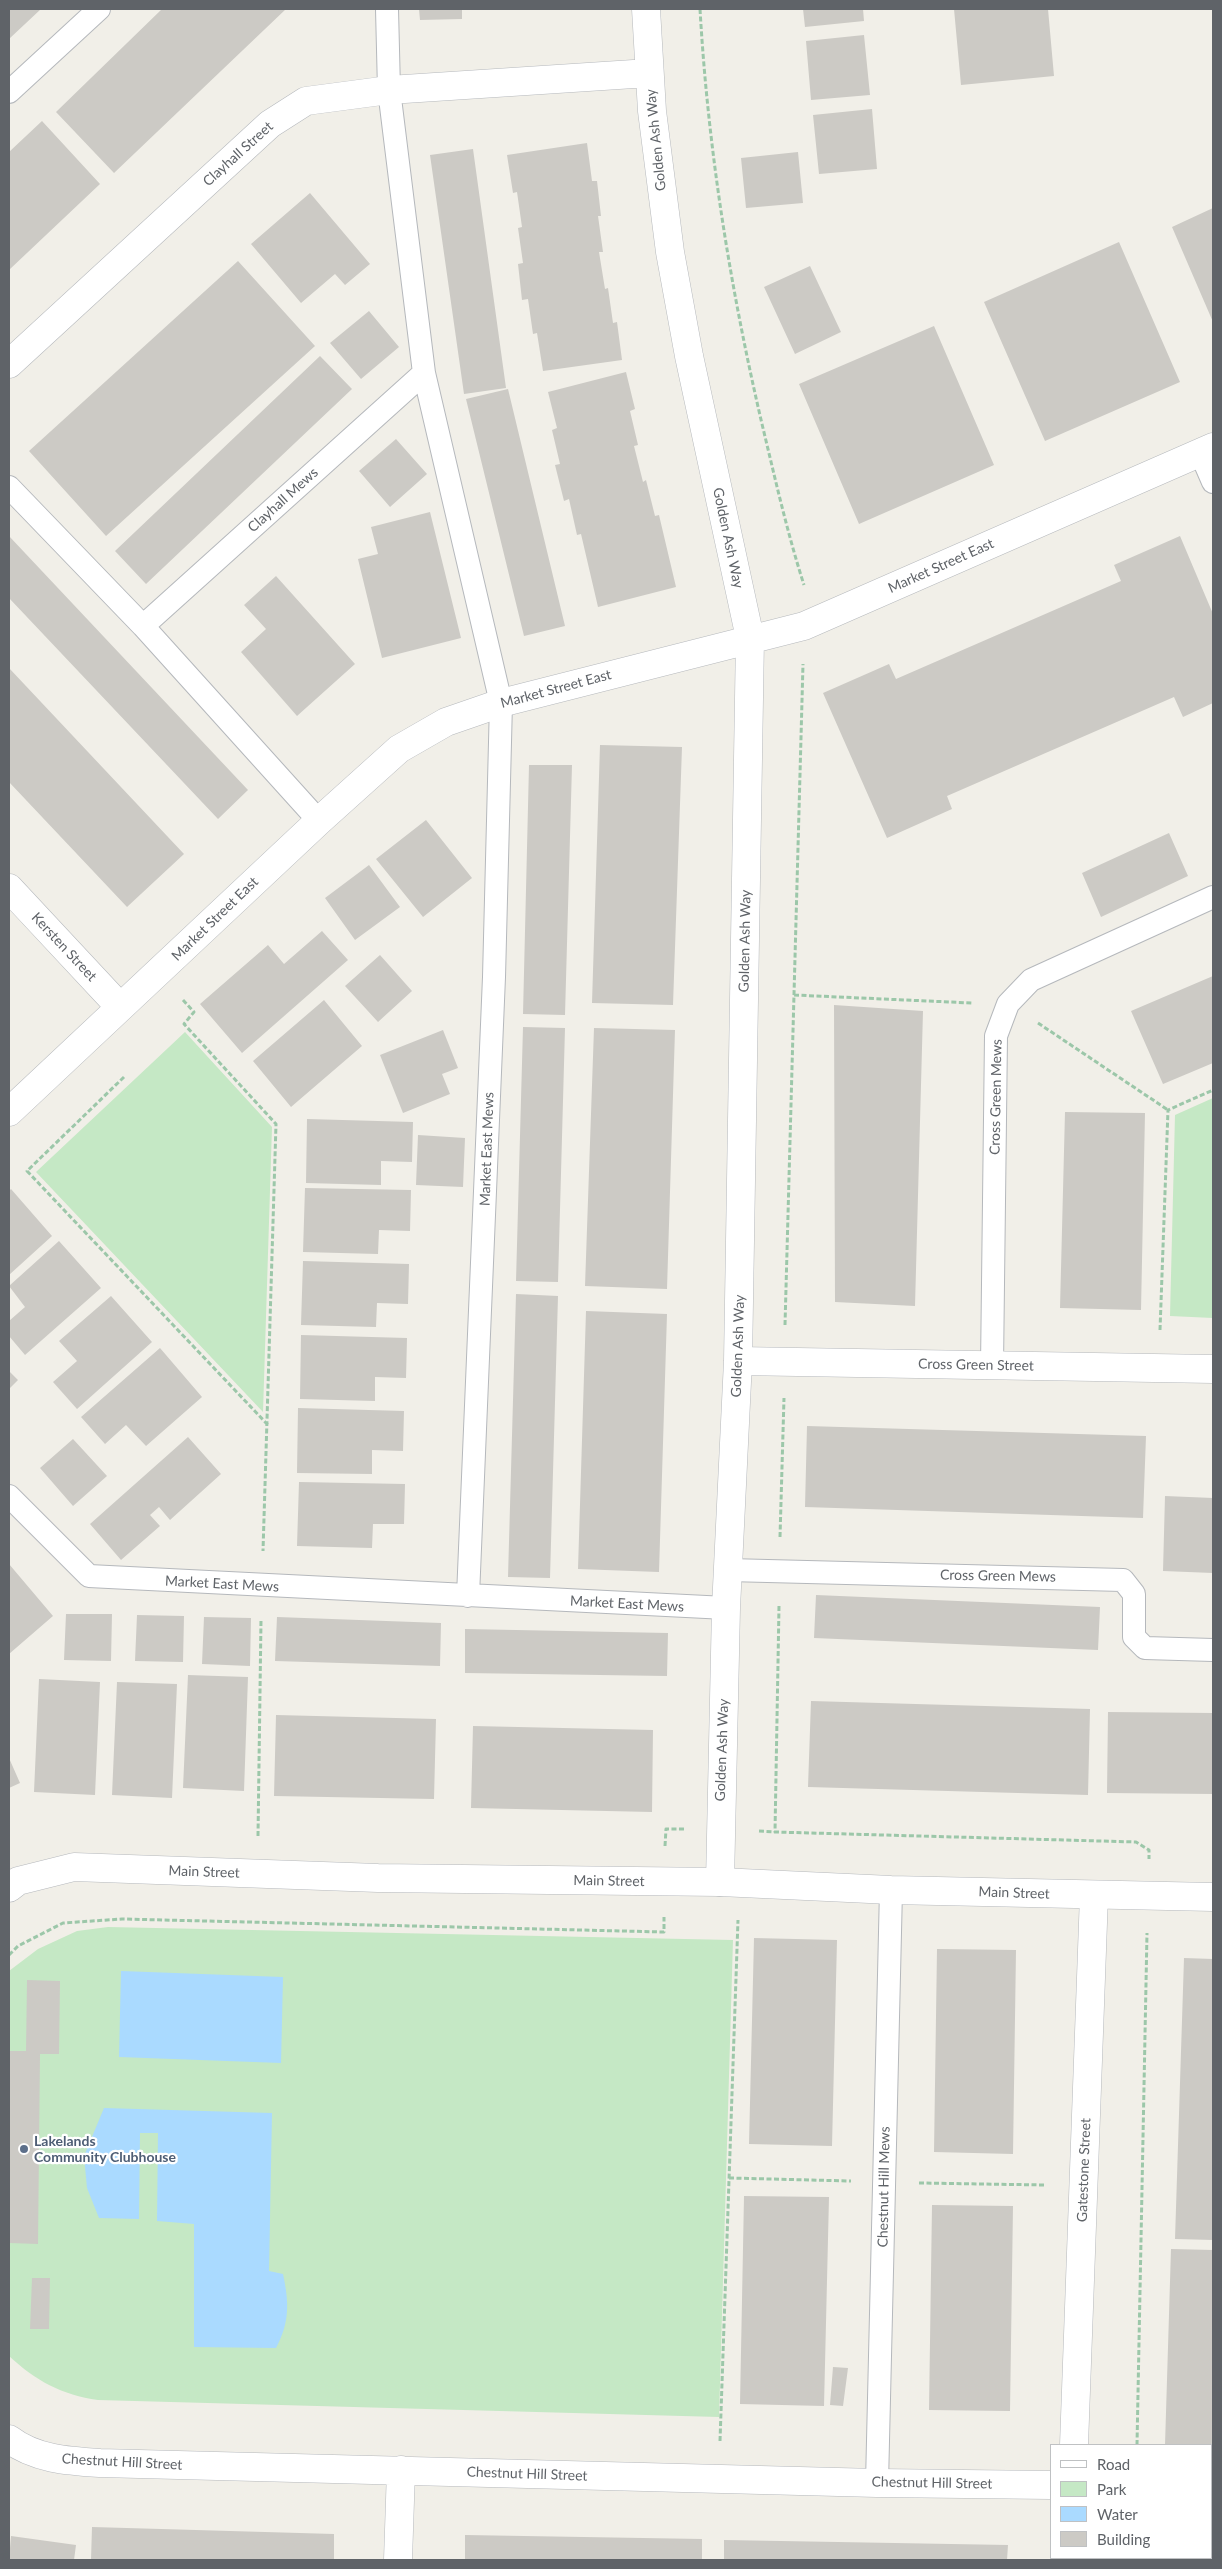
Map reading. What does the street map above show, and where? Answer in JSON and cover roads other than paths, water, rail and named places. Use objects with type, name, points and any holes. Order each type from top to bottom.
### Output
[{"type":"street","name":"Golden Ash Way","points":[[646,9],[649,73],[660,179],[689,356],[750,638],[738,1362],[726,1608],[730,1882]]},
{"type":"street","name":"Clayhall Street","points":[[9,364],[270,124],[306,101],[389,90],[649,73]]},
{"type":"street","name":"Market Street East","points":[[9,1112],[319,820],[399,749],[446,722],[501,703],[750,638],[804,626],[1207,449]]},
{"type":"street","name":"Kersten Street","points":[[9,888],[120,1007]]},
{"type":"street","name":"Cross Green Street","points":[[738,1362],[1213,1369]]},
{"type":"street","name":"Main Street","points":[[9,1888],[18,1881],[74,1867],[378,1878],[730,1882],[891,1890],[1213,1897]]},
{"type":"street","name":"Gatestone Street","points":[[1074,2444],[1094,1895]]},
{"type":"street","name":"Chestnut Hill Street","points":[[9,2439],[20,2448],[59,2460],[100,2463],[877,2483],[1050,2485]]},
{"type":"street","points":[[398,2560],[401,2470]]},
{"type":"lane","points":[[9,92],[99,9]]},
{"type":"lane","points":[[387,9],[389,90],[424,374],[501,703]]},
{"type":"lane","name":"Clayhall Mews","points":[[143,626],[424,374]]},
{"type":"lane","points":[[1207,449],[1213,482]]},
{"type":"lane","points":[[9,487],[143,626],[319,820]]},
{"type":"lane","name":"Market East Mews","points":[[468,1596],[494,977],[501,703]]},
{"type":"lane","name":"Cross Green Mews","points":[[992,1366],[996,1036],[1008,1004],[1031,980],[1213,897]]},
{"type":"lane","name":"Market East Mews","points":[[9,1496],[89,1576],[726,1608]]},
{"type":"lane","name":"Cross Green Mews","points":[[728,1570],[1123,1580],[1134,1594],[1134,1637],[1146,1648],[1213,1650]]},
{"type":"lane","name":"Chestnut Hill Mews","points":[[877,2483],[891,1890]]},
{"type":"water","points":[[121,1971],[283,1977],[281,2063],[119,2057]]},
{"type":"water","points":[[104,2108],[272,2113],[269,2271],[283,2274],[287,2303],[286,2321],[281,2339],[276,2348],[194,2347],[194,2224],[157,2221],[158,2133],[140,2133],[139,2219],[99,2218],[87,2188],[84,2156]]},
{"type":"place","name":"Lakelands Community Clubhouse","points":[[24,2149]]}]
